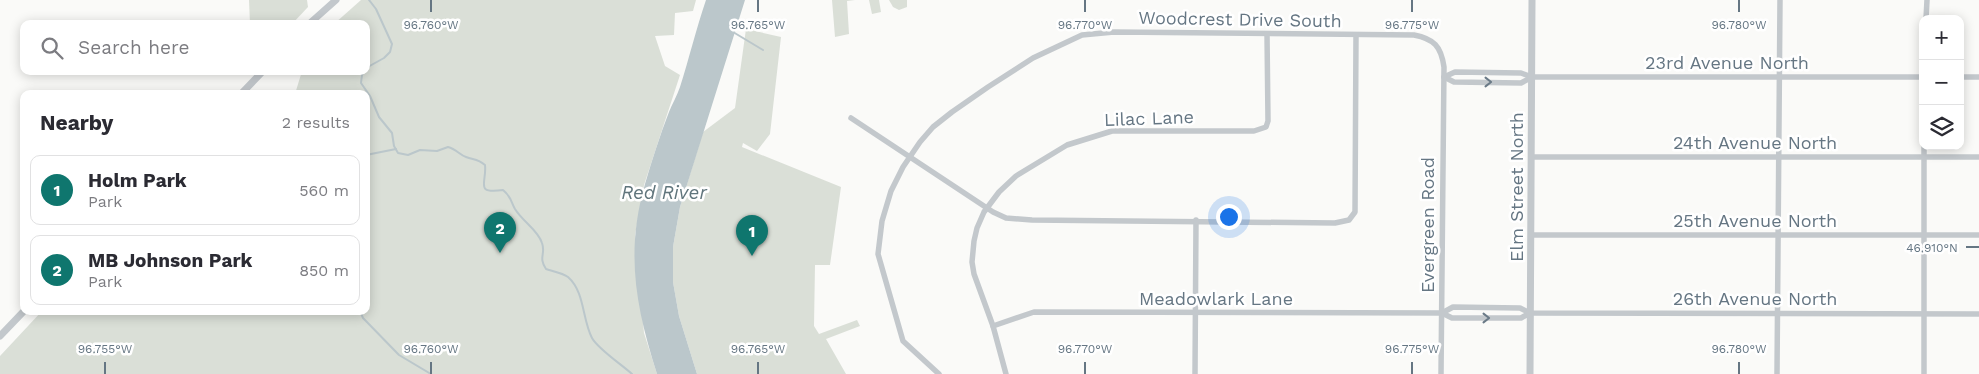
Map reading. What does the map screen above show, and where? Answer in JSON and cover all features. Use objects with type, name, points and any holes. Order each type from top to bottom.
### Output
[{"type":"street","points":[[314,20],[336,0]]},
{"type":"street","name":"Elm Street North","points":[[1530,374],[1532,0]]},
{"type":"street","points":[[1777,374],[1780,0]]},
{"type":"street","points":[[1926,15],[1927,0]]},
{"type":"street","name":"Woodcrest Drive South","points":[[939,374],[903,341],[878,254],[882,221],[891,191],[920,142],[952,112],[1032,58],[1082,35],[1114,32],[1356,36],[1414,35],[1436,44],[1442,56],[1444,77]]},
{"type":"street","name":"Lilac Lane","points":[[1006,374],[993,326],[974,274],[972,262],[976,228],[999,192],[1016,176],[1067,145],[1097,134],[1126,130],[1254,131],[1266,127],[1268,121],[1267,34]]},
{"type":"street","points":[[851,118],[987,208],[1006,218],[1032,220],[1196,220],[1335,223],[1349,220],[1355,212],[1356,36]]},
{"type":"street","points":[[1444,77],[1455,72],[1521,73],[1532,77]]},
{"type":"street","points":[[245,90],[259,75]]},
{"type":"street","points":[[1444,77],[1454,82],[1521,83],[1532,77]]},
{"type":"street","name":"Evergreen Road","points":[[1441,374],[1444,77]]},
{"type":"street","name":"23rd Avenue North","points":[[1532,77],[1919,78]]},
{"type":"street","points":[[1964,78],[1979,78]]},
{"type":"street","points":[[1924,150],[1924,374]]},
{"type":"street","name":"24th Avenue North","points":[[1532,157],[1979,158]]},
{"type":"street","points":[[1195,374],[1196,220]]},
{"type":"street","name":"25th Avenue North","points":[[1531,235],[1979,235]]},
{"type":"street","name":"Meadowlark Lane","points":[[1442,313],[1453,307],[1520,308],[1530,313]]},
{"type":"street","name":"Meadowlark Lane","points":[[993,326],[1034,312],[1442,313],[1452,318],[1521,318],[1530,313]]},
{"type":"street","name":"26th Avenue North","points":[[1530,313],[1979,314]]},
{"type":"street","points":[[0,336],[20,315]]},
{"type":"shaded area","points":[[249,0],[307,0],[308,7],[296,20],[250,20]]},
{"type":"shaded area","points":[[361,0],[696,0],[693,11],[675,13],[674,35],[655,36],[665,66],[680,75],[644,185],[635,235],[644,333],[657,374],[0,374],[0,356],[38,315],[370,315],[370,90],[296,90],[301,75],[370,75],[370,20],[338,20]]},
{"type":"shaded area","points":[[832,0],[855,0],[847,1],[849,34],[835,37]]},
{"type":"shaded area","points":[[869,0],[879,0],[881,12],[872,14]]},
{"type":"shaded area","points":[[889,0],[907,0],[907,7],[899,10],[893,7]]},
{"type":"shaded area","points":[[746,29],[781,37],[770,134],[757,151],[743,143],[742,147],[841,187],[830,265],[815,265],[814,326],[819,334],[857,320],[860,326],[826,339],[846,374],[697,374],[679,316],[673,282],[673,247],[680,207],[703,132],[735,108]]},
{"type":"water","name":"Red River","points":[[706,0],[745,0],[680,207],[673,247],[673,282],[679,316],[697,374],[657,374],[643,326],[639,303],[634,257],[635,234],[639,209],[656,148],[680,87]]},
{"type":"waterway","points":[[369,0],[376,9],[392,44],[390,52],[384,58],[370,66]]},
{"type":"waterway","points":[[733,32],[763,50]]},
{"type":"waterway","points":[[362,75],[361,83],[366,90]]},
{"type":"waterway","points":[[370,96],[379,117],[392,133],[394,146],[398,153],[408,155],[420,150],[437,151],[448,147],[485,165],[485,189],[503,190],[508,195],[518,214],[540,238],[543,247],[542,258],[546,269],[560,273],[574,283],[578,290],[586,323],[592,338],[604,352],[632,374]]},
{"type":"waterway","points":[[370,154],[396,149]]},
{"type":"waterway","points":[[362,315],[399,355],[431,374]]},
{"type":"place","name":"MB Johnson Park","points":[[500,253]]},
{"type":"place","name":"Holm Park","points":[[752,256]]}]
